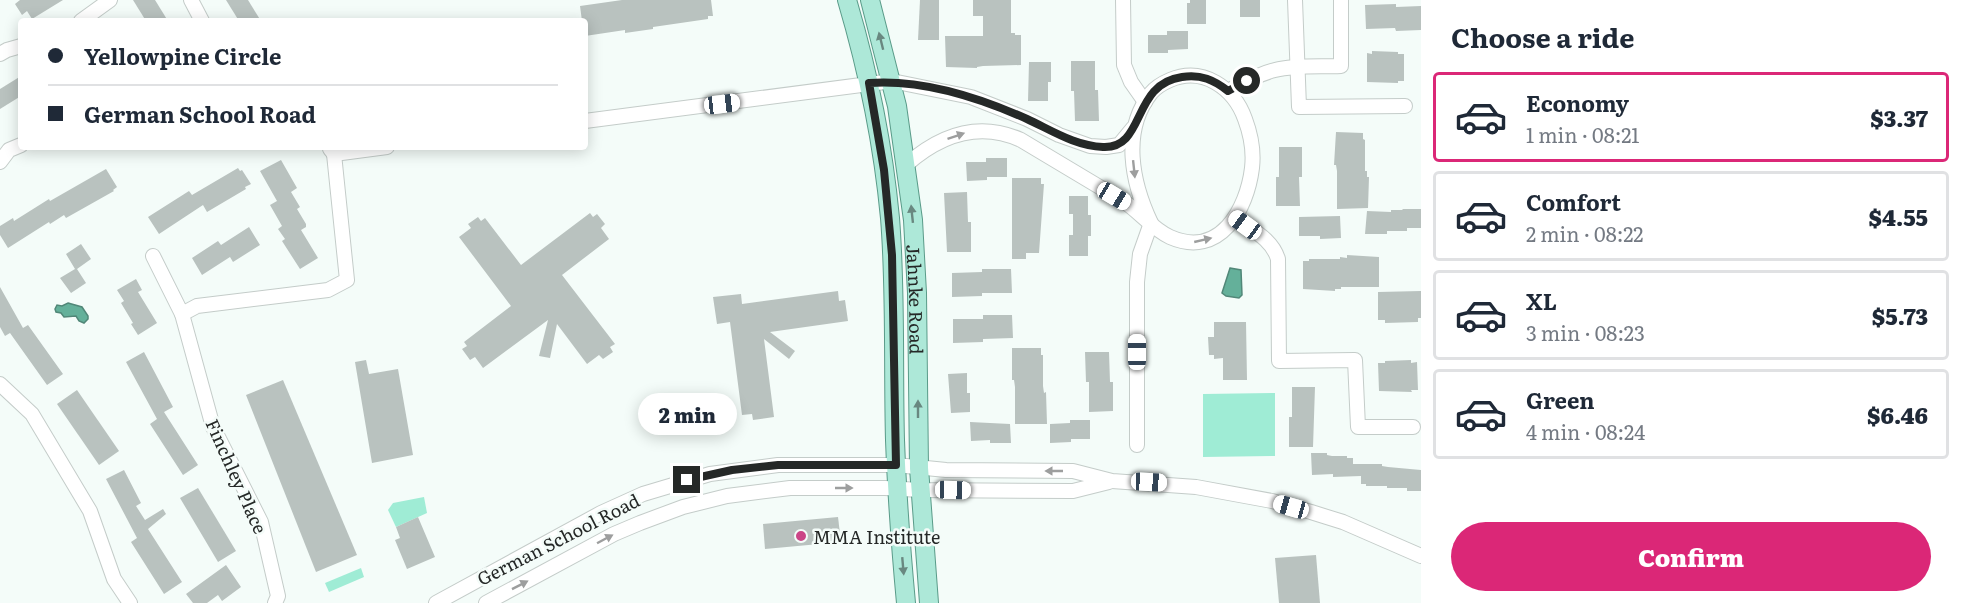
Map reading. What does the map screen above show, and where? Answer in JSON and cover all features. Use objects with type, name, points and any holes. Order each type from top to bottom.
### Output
[{"type":"main road","name":"Jahnke Road","points":[[847,0],[869,83],[884,170],[892,255],[896,465],[906,603]]},
{"type":"main road","name":"Jahnke Road","points":[[870,0],[892,81],[906,165],[915,258],[919,468],[929,603]]},
{"type":"street","points":[[85,18],[110,0]]},
{"type":"street","points":[[190,0],[200,18]]},
{"type":"street","points":[[1123,0],[1125,64],[1131,82],[1145,102]]},
{"type":"street","points":[[1295,0],[1299,107],[1405,106]]},
{"type":"street","points":[[1228,91],[1269,72],[1297,67],[1341,66],[1341,0]]},
{"type":"street","points":[[0,54],[18,47]]},
{"type":"street","points":[[588,121],[892,81],[960,94],[986,102],[1066,138],[1099,147],[1119,145],[1128,136],[1145,102],[1156,88],[1176,78],[1186,76],[1209,79],[1228,91],[1243,114],[1250,132],[1252,150],[1252,168],[1247,190],[1236,218],[1219,234],[1204,241],[1194,242],[1169,237],[1126,203],[1021,140],[998,132],[980,130],[963,133],[930,148],[906,165]]},
{"type":"street","points":[[986,102],[1008,122],[1021,140]]},
{"type":"street","points":[[1136,123],[1133,142],[1133,172],[1140,200],[1151,223],[1140,254],[1137,282],[1137,445]]},
{"type":"street","points":[[0,162],[9,150],[18,146]]},
{"type":"street","points":[[182,314],[197,306],[328,290],[347,280],[331,150]]},
{"type":"street","points":[[1236,218],[1268,242],[1278,259],[1279,361],[1355,360],[1358,427],[1413,427]]},
{"type":"street","name":"Finchley Place","points":[[153,256],[182,314],[213,427],[261,522],[278,596],[275,603]]},
{"type":"street","points":[[0,384],[32,414],[90,510],[114,579],[130,603]]},
{"type":"street","name":"German School Road","points":[[436,603],[601,513],[643,494],[687,480],[732,470],[778,465],[896,465],[946,470],[1073,471],[1112,481],[1196,487],[1272,501],[1343,522],[1421,556]]},
{"type":"street","name":"German School Road","points":[[486,603],[614,534],[683,507],[727,496],[790,488],[1073,491],[1112,481]]},
{"type":"shaded area","points":[[1230,268],[1241,270],[1242,295],[1239,298],[1222,293]]},
{"type":"shaded area","points":[[68,303],[82,307],[88,316],[84,323],[76,316],[64,317],[61,313],[56,312],[57,305],[62,306]]},
{"type":"shaded area","points":[[1275,393],[1275,456],[1203,457],[1203,394]]},
{"type":"shaded area","points":[[424,497],[427,513],[396,527],[388,510],[393,503]]},
{"type":"shaded area","points":[[361,568],[364,577],[329,592],[325,583]]},
{"type":"building","points":[[20,0],[63,0],[34,18],[27,11],[22,15],[15,4]]},
{"type":"building","points":[[133,0],[155,0],[166,18],[144,18]]},
{"type":"building","points":[[226,0],[248,0],[259,18],[237,18]]},
{"type":"building","points":[[622,0],[711,0],[713,16],[708,16],[708,19],[653,27],[653,29],[625,33],[625,30],[588,36],[588,18],[582,18],[580,6]]},
{"type":"building","points":[[920,0],[939,0],[939,40],[918,40]]},
{"type":"building","points":[[973,0],[1011,0],[1011,33],[1021,35],[1021,65],[977,68],[946,67],[945,36],[983,36],[983,16],[973,16]]},
{"type":"building","points":[[1190,0],[1206,0],[1206,24],[1187,24],[1187,3],[1190,3]]},
{"type":"building","points":[[1240,0],[1260,0],[1260,17],[1240,17]]},
{"type":"building","points":[[1396,4],[1396,7],[1421,6],[1421,30],[1366,29],[1365,5]]},
{"type":"building","points":[[1167,31],[1188,31],[1188,49],[1168,50],[1168,53],[1148,53],[1148,35],[1167,35]]},
{"type":"building","points":[[1372,51],[1404,54],[1404,81],[1398,81],[1398,83],[1367,82],[1367,53],[1372,54]]},
{"type":"building","points":[[1071,61],[1095,61],[1095,90],[1098,90],[1099,121],[1075,121],[1074,91],[1071,91]]},
{"type":"building","points":[[1029,62],[1051,62],[1048,101],[1028,101]]},
{"type":"building","points":[[18,78],[18,98],[0,109],[0,89]]},
{"type":"building","points":[[1336,132],[1363,133],[1365,171],[1369,177],[1368,208],[1337,209],[1337,171],[1334,165]]},
{"type":"building","points":[[1279,147],[1302,147],[1302,177],[1299,177],[1300,206],[1276,206]]},
{"type":"building","points":[[986,158],[1007,158],[1007,177],[987,177],[987,180],[967,181],[966,162],[986,162]]},
{"type":"building","points":[[281,160],[297,188],[291,192],[306,224],[306,227],[301,230],[318,258],[300,269],[282,241],[285,239],[278,229],[282,226],[270,205],[277,201],[260,171]]},
{"type":"building","points":[[238,168],[242,170],[251,184],[245,187],[246,189],[207,212],[203,205],[159,234],[148,217],[189,191],[192,195]]},
{"type":"building","points":[[106,169],[117,187],[114,191],[66,218],[64,215],[50,224],[49,222],[8,248],[0,235],[0,226],[13,218],[14,221],[49,199],[50,201]]},
{"type":"building","points":[[1012,178],[1041,178],[1041,184],[1044,184],[1039,253],[1026,253],[1026,259],[1012,259]]},
{"type":"building","points":[[967,192],[968,222],[971,222],[971,252],[947,252],[944,193]]},
{"type":"building","points":[[1069,196],[1088,196],[1091,236],[1088,236],[1088,256],[1069,256],[1069,235],[1073,235],[1073,214],[1069,214]]},
{"type":"building","points":[[1421,209],[1421,228],[1387,231],[1387,234],[1365,234],[1367,211],[1391,212],[1391,210]]},
{"type":"building","points":[[590,213],[593,217],[597,214],[605,224],[601,228],[609,239],[562,275],[615,344],[610,347],[613,352],[603,359],[599,355],[587,364],[557,324],[550,358],[539,356],[548,320],[483,368],[475,357],[470,360],[462,349],[467,346],[464,342],[511,306],[459,237],[471,228],[468,224],[478,217],[481,221],[485,218],[521,265]]},
{"type":"building","points":[[1340,216],[1341,238],[1320,239],[1320,236],[1299,236],[1299,217]]},
{"type":"building","points":[[249,227],[260,245],[233,262],[230,257],[202,275],[192,258],[218,241],[221,245]]},
{"type":"building","points":[[81,244],[91,259],[77,269],[86,283],[71,293],[60,278],[75,269],[66,254]]},
{"type":"building","points":[[1347,255],[1379,257],[1379,287],[1341,287],[1335,291],[1303,289],[1303,261],[1340,259],[1340,257],[1347,258]]},
{"type":"building","points":[[982,269],[1011,269],[1012,293],[982,293],[982,296],[952,297],[952,273],[982,272]]},
{"type":"building","points":[[136,279],[142,290],[138,292],[157,323],[138,335],[121,303],[124,301],[117,290]]},
{"type":"building","points":[[0,287],[23,328],[28,325],[63,374],[47,385],[10,333],[5,336],[0,327]]},
{"type":"building","points":[[838,291],[839,301],[845,300],[848,321],[770,332],[795,351],[789,359],[764,339],[774,417],[753,420],[752,414],[742,415],[730,322],[717,324],[713,297],[741,294],[742,304]]},
{"type":"building","points":[[1421,291],[1421,318],[1418,318],[1418,322],[1385,323],[1385,320],[1378,320],[1378,292]]},
{"type":"building","points":[[983,315],[1012,315],[1013,338],[953,343],[953,319],[983,319]]},
{"type":"building","points":[[1214,322],[1246,322],[1247,380],[1223,380],[1223,358],[1214,359],[1214,355],[1209,355],[1208,337],[1214,337]]},
{"type":"building","points":[[1012,348],[1041,348],[1047,424],[1015,424]]},
{"type":"building","points":[[144,352],[173,407],[164,412],[198,465],[183,475],[150,424],[157,419],[126,362]]},
{"type":"building","points":[[1085,352],[1109,352],[1110,382],[1113,382],[1113,411],[1089,412],[1089,382],[1086,382]]},
{"type":"building","points":[[366,360],[369,374],[398,369],[413,455],[372,463],[355,362]]},
{"type":"building","points":[[1411,360],[1411,363],[1417,362],[1418,390],[1411,390],[1412,392],[1379,391],[1378,363]]},
{"type":"building","points":[[967,373],[970,412],[951,413],[948,374]]},
{"type":"building","points":[[283,380],[357,555],[316,572],[246,395]]},
{"type":"building","points":[[1292,387],[1315,387],[1313,447],[1289,447]]},
{"type":"building","points":[[77,390],[119,451],[99,465],[57,404]]},
{"type":"building","points":[[1070,420],[1090,420],[1090,439],[1071,439],[1071,442],[1050,443],[1050,424],[1070,423]]},
{"type":"building","points":[[970,422],[1010,424],[1011,443],[990,443],[990,440],[971,441]]},
{"type":"building","points":[[1311,453],[1347,456],[1347,458],[1353,458],[1353,464],[1382,464],[1388,467],[1421,470],[1421,491],[1407,491],[1407,488],[1387,488],[1387,486],[1366,486],[1366,484],[1361,484],[1361,476],[1312,475]]},
{"type":"building","points":[[124,470],[141,503],[136,506],[145,520],[163,509],[166,514],[148,529],[182,582],[164,594],[131,542],[137,538],[106,479]]},
{"type":"building","points":[[198,488],[236,551],[218,562],[180,498]]},
{"type":"building","points":[[418,517],[435,557],[407,569],[395,540],[400,538],[396,527]]},
{"type":"building","points":[[838,517],[841,542],[765,549],[763,524]]},
{"type":"building","points":[[1316,555],[1320,603],[1279,603],[1275,558]]},
{"type":"building","points":[[226,565],[241,587],[222,601],[218,595],[207,603],[193,603],[186,594]]},
{"type":"place","name":"MMA Institute","points":[[801,536]]},
{"type":"route","points":[[687,480],[732,470],[778,465],[896,465],[895,334],[890,216],[869,83],[892,81],[960,94],[986,102],[1082,144],[1113,147],[1119,145],[1128,136],[1150,94],[1166,82],[1186,76],[1203,77],[1216,82],[1228,91],[1247,81]]}]
